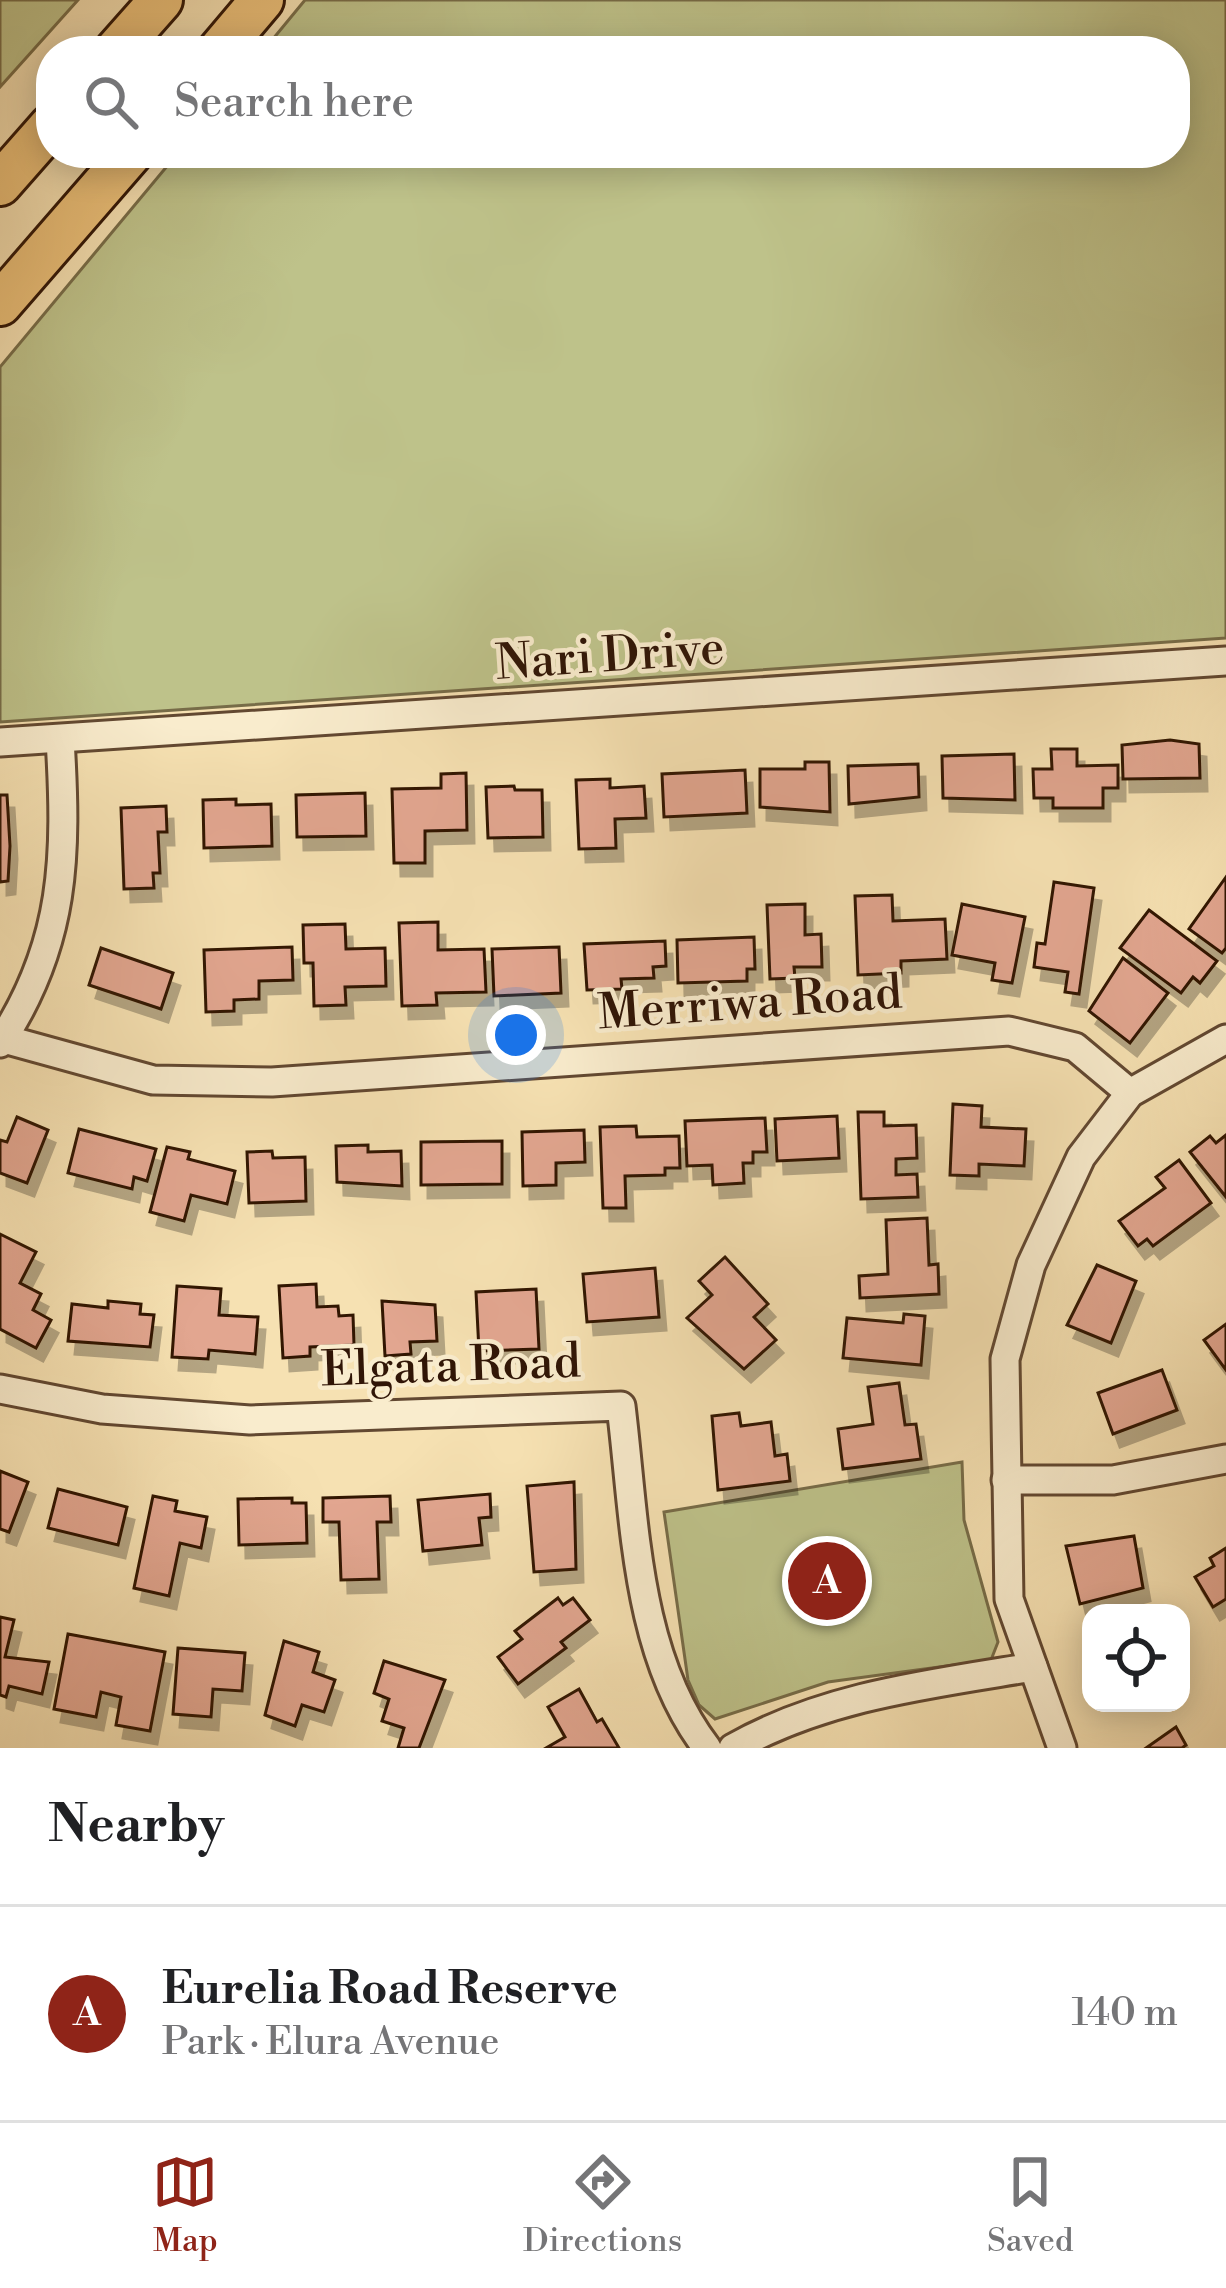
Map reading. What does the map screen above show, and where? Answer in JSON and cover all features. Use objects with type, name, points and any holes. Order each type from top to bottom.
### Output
[{"type":"main road","points":[[129,36],[161,0]]},
{"type":"main road","points":[[232,36],[262,0]]},
{"type":"main road","points":[[0,184],[36,143]]},
{"type":"main road","points":[[0,304],[118,168]]},
{"type":"street","name":"Nari Drive","points":[[0,742],[1226,661]]},
{"type":"street","points":[[2,1041],[52,941],[64,853],[59,739]]},
{"type":"street","name":"Merriwa Road","points":[[2,1041],[153,1080],[272,1082],[1009,1031],[1075,1047],[1130,1093]]},
{"type":"street","points":[[1062,1748],[1009,1599],[1006,1359],[1031,1265],[1081,1157],[1130,1093],[1226,1039]]},
{"type":"street","name":"Elgata Road","points":[[0,1389],[102,1409],[250,1420],[621,1406],[643,1579],[666,1678],[686,1720],[707,1748]]},
{"type":"street","points":[[1006,1480],[1113,1480],[1226,1459]]},
{"type":"street","points":[[733,1748],[767,1729],[850,1700],[1033,1667]]},
{"type":"green space","points":[[0,0],[78,0],[46,36],[36,36],[36,47],[0,87]]},
{"type":"green space","points":[[305,0],[1226,0],[1226,638],[0,722],[0,367],[166,168],[1190,168],[1190,36],[275,36]]},
{"type":"green space","points":[[962,1462],[964,1520],[998,1642],[991,1660],[828,1682],[715,1719],[699,1705],[688,1680],[664,1512]]},
{"type":"building","points":[[1170,740],[1199,744],[1200,778],[1123,779],[1122,745]]},
{"type":"building","points":[[1051,749],[1077,749],[1077,766],[1118,765],[1118,788],[1103,788],[1103,808],[1053,808],[1053,798],[1034,798],[1033,769],[1052,769]]},
{"type":"building","points":[[1014,754],[1015,800],[943,798],[942,756]]},
{"type":"building","points":[[805,762],[829,762],[830,812],[760,807],[760,769],[805,769]]},
{"type":"building","points":[[918,764],[919,797],[849,804],[848,766]]},
{"type":"building","points":[[745,770],[747,813],[664,817],[662,774]]},
{"type":"building","points":[[466,773],[467,830],[425,831],[425,863],[394,863],[392,789],[441,788],[441,774]]},
{"type":"building","points":[[610,779],[610,788],[644,786],[646,818],[615,819],[616,848],[579,849],[576,780]]},
{"type":"building","points":[[514,786],[515,790],[542,790],[543,837],[488,838],[486,787]]},
{"type":"building","points":[[365,793],[366,836],[297,837],[296,795]]},
{"type":"building","points":[[0,795],[7,795],[10,846],[8,881],[0,882]]},
{"type":"building","points":[[236,799],[236,805],[271,804],[272,846],[204,848],[203,800]]},
{"type":"building","points":[[166,806],[167,832],[158,832],[160,873],[153,873],[154,888],[124,889],[121,808]]},
{"type":"building","points":[[1226,877],[1226,948],[1222,953],[1189,929]]},
{"type":"building","points":[[1054,882],[1094,888],[1079,994],[1065,992],[1068,972],[1034,967],[1037,943],[1045,944]]},
{"type":"building","points":[[892,895],[893,921],[945,919],[947,959],[901,961],[901,973],[858,975],[855,896]]},
{"type":"building","points":[[805,904],[805,935],[821,934],[822,967],[794,967],[795,978],[770,979],[767,905]]},
{"type":"building","points":[[962,904],[1025,917],[1012,983],[992,980],[995,963],[952,955]]},
{"type":"building","points":[[1149,910],[1217,961],[1200,983],[1193,977],[1181,993],[1120,948]]},
{"type":"building","points":[[438,922],[438,950],[484,949],[486,992],[436,993],[437,1005],[402,1006],[399,923]]},
{"type":"building","points":[[345,924],[346,949],[385,948],[386,986],[345,987],[346,1005],[314,1006],[313,963],[304,963],[303,925]]},
{"type":"building","points":[[754,937],[755,969],[747,969],[747,981],[678,983],[677,940]]},
{"type":"building","points":[[665,941],[666,966],[653,967],[654,978],[621,979],[622,989],[587,990],[584,944]]},
{"type":"building","points":[[292,947],[293,980],[259,981],[259,999],[234,1000],[234,1011],[206,1012],[204,950]]},
{"type":"building","points":[[559,947],[561,993],[494,996],[492,949]]},
{"type":"building","points":[[101,948],[173,973],[161,1009],[89,985]]},
{"type":"building","points":[[1123,958],[1168,993],[1130,1043],[1089,1011]]},
{"type":"building","points":[[953,1104],[982,1106],[981,1127],[1026,1129],[1024,1166],[979,1164],[979,1176],[950,1175]]},
{"type":"building","points":[[858,1112],[884,1112],[884,1126],[916,1125],[917,1158],[896,1159],[896,1175],[917,1174],[918,1197],[861,1199]]},
{"type":"building","points":[[837,1116],[839,1158],[777,1161],[775,1119]]},
{"type":"building","points":[[17,1117],[48,1130],[27,1183],[0,1173],[0,1140],[7,1142]]},
{"type":"building","points":[[765,1118],[767,1152],[753,1152],[753,1163],[743,1163],[744,1183],[713,1185],[712,1165],[687,1166],[685,1121]]},
{"type":"building","points":[[636,1126],[637,1137],[679,1136],[680,1168],[665,1168],[665,1175],[625,1176],[626,1208],[603,1208],[600,1127]]},
{"type":"building","points":[[79,1129],[156,1149],[147,1181],[134,1177],[132,1189],[68,1173]]},
{"type":"building","points":[[584,1130],[585,1162],[556,1163],[556,1185],[523,1186],[522,1132]]},
{"type":"building","points":[[1226,1135],[1226,1197],[1190,1152],[1210,1136],[1216,1143]]},
{"type":"building","points":[[502,1141],[502,1184],[421,1185],[421,1142]]},
{"type":"building","points":[[368,1145],[368,1152],[401,1151],[402,1186],[337,1182],[336,1146]]},
{"type":"building","points":[[167,1147],[190,1152],[188,1159],[235,1171],[227,1204],[191,1195],[184,1221],[150,1212]]},
{"type":"building","points":[[272,1151],[273,1158],[305,1157],[306,1201],[249,1203],[247,1152]]},
{"type":"building","points":[[1179,1160],[1211,1203],[1153,1246],[1147,1239],[1138,1246],[1119,1221],[1165,1188],[1156,1177]]},
{"type":"building","points":[[927,1218],[929,1265],[938,1264],[939,1294],[860,1298],[859,1276],[888,1274],[886,1220]]},
{"type":"building","points":[[0,1234],[36,1252],[20,1283],[41,1294],[33,1310],[51,1320],[36,1348],[0,1329]]},
{"type":"building","points":[[725,1257],[768,1304],[754,1317],[776,1340],[744,1369],[687,1318],[712,1295],[699,1281]]},
{"type":"building","points":[[1097,1265],[1136,1281],[1111,1343],[1067,1325]]},
{"type":"building","points":[[655,1268],[659,1317],[587,1322],[583,1274]]},
{"type":"building","points":[[316,1284],[317,1307],[338,1306],[339,1316],[353,1315],[354,1345],[310,1347],[310,1356],[283,1358],[279,1286]]},
{"type":"building","points":[[177,1286],[221,1289],[219,1315],[258,1317],[255,1354],[209,1350],[208,1359],[172,1357]]},
{"type":"building","points":[[536,1289],[539,1349],[479,1351],[476,1292]]},
{"type":"building","points":[[108,1301],[141,1304],[140,1314],[154,1315],[150,1347],[68,1341],[72,1304],[108,1308]]},
{"type":"building","points":[[382,1301],[435,1305],[437,1341],[410,1342],[411,1354],[385,1356]]},
{"type":"building","points":[[904,1314],[925,1316],[921,1365],[843,1358],[847,1318],[903,1323]]},
{"type":"building","points":[[1226,1324],[1226,1370],[1204,1340]]},
{"type":"building","points":[[1162,1370],[1177,1410],[1113,1434],[1098,1393]]},
{"type":"building","points":[[899,1383],[905,1425],[916,1424],[921,1459],[843,1469],[838,1429],[873,1424],[868,1387]]},
{"type":"building","points":[[739,1413],[741,1426],[771,1422],[775,1456],[787,1454],[790,1481],[718,1490],[712,1416]]},
{"type":"building","points":[[0,1471],[28,1482],[9,1532],[0,1529]]},
{"type":"building","points":[[574,1482],[576,1569],[534,1572],[527,1486]]},
{"type":"building","points":[[58,1489],[127,1507],[118,1545],[48,1528]]},
{"type":"building","points":[[490,1494],[491,1517],[479,1518],[482,1545],[423,1551],[418,1500]]},
{"type":"building","points":[[153,1496],[177,1501],[175,1511],[207,1517],[201,1548],[180,1543],[169,1596],[134,1588]]},
{"type":"building","points":[[390,1496],[391,1522],[377,1522],[379,1579],[341,1580],[339,1522],[323,1522],[323,1498]]},
{"type":"building","points":[[292,1498],[292,1503],[306,1503],[307,1543],[239,1545],[238,1499]]},
{"type":"building","points":[[1134,1536],[1143,1588],[1080,1604],[1066,1546]]},
{"type":"building","points":[[1226,1548],[1226,1599],[1213,1607],[1195,1577],[1214,1566],[1210,1558]]},
{"type":"building","points":[[558,1598],[563,1605],[573,1598],[590,1620],[561,1642],[566,1648],[518,1684],[498,1657],[522,1639],[515,1631]]},
{"type":"building","points":[[0,1617],[14,1620],[5,1657],[49,1662],[42,1694],[9,1686],[6,1697],[0,1695]]},
{"type":"building","points":[[68,1634],[165,1652],[150,1731],[116,1725],[121,1697],[101,1692],[96,1717],[54,1709]]},
{"type":"building","points":[[284,1641],[319,1652],[313,1672],[335,1680],[324,1712],[302,1705],[295,1726],[265,1715]]},
{"type":"building","points":[[178,1648],[245,1653],[242,1691],[213,1689],[211,1717],[173,1714]]},
{"type":"building","points":[[384,1661],[445,1680],[419,1748],[398,1748],[404,1728],[382,1721],[389,1699],[374,1693]]},
{"type":"building","points":[[579,1689],[597,1722],[602,1719],[619,1748],[546,1748],[565,1737],[548,1707]]},
{"type":"building","points":[[1176,1727],[1186,1745],[1182,1748],[1146,1748]]},
{"type":"place","name":"Eurelia Road Reserve","points":[[827,1581]]}]
